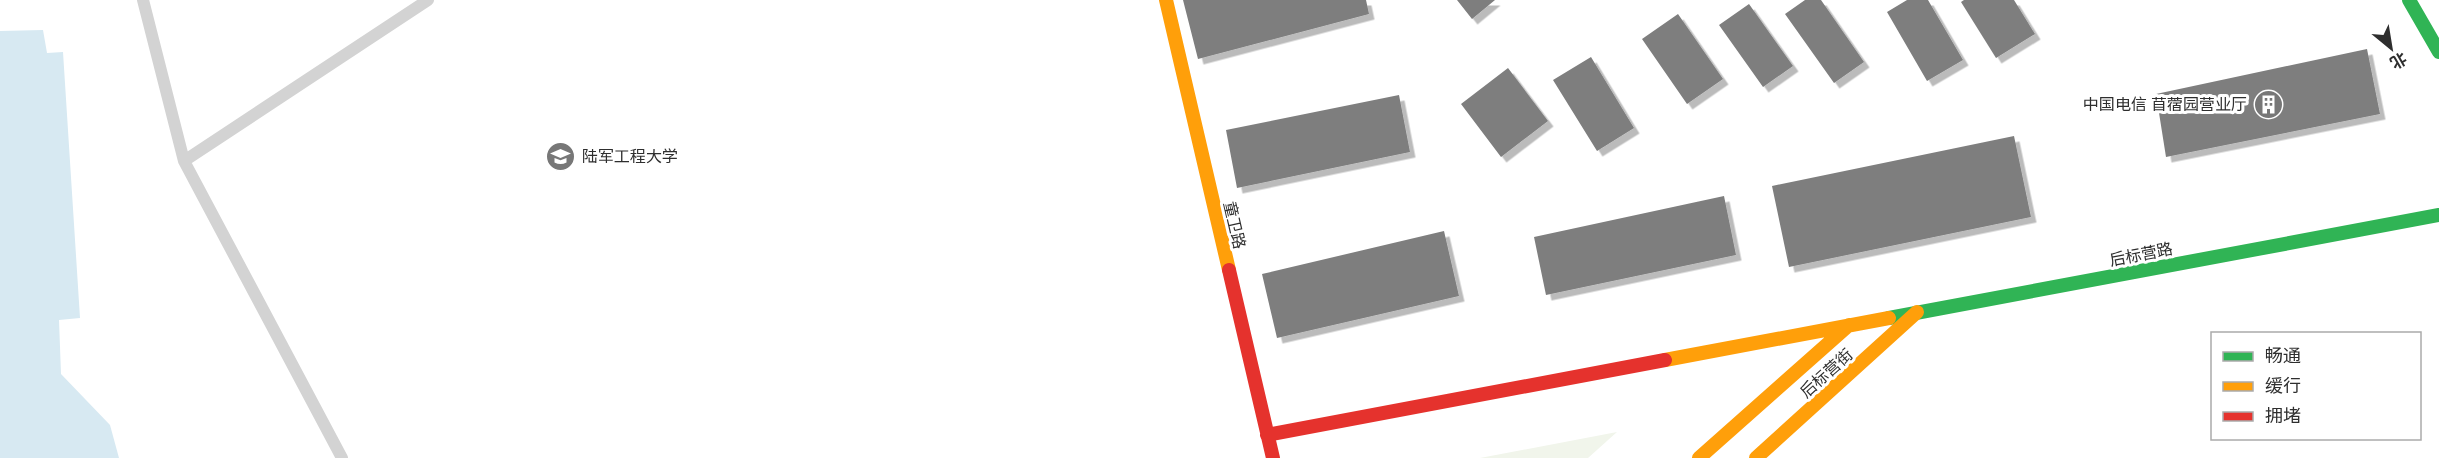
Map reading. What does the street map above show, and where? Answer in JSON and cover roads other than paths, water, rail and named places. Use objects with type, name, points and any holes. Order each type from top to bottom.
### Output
[{"type":"street","name":"童卫路","points":[[1166,0],[1273,458]]},
{"type":"street","points":[[2409,0],[2439,52]]},
{"type":"street","name":"后标营路","points":[[1268,435],[2439,215]]},
{"type":"street","name":"后标营街","points":[[1756,458],[1918,312]]},
{"type":"street","name":"后标营街","points":[[1699,458],[1849,325]]},
{"type":"lane","points":[[143,0],[184,161],[342,458]]},
{"type":"lane","points":[[184,161],[428,0]]},
{"type":"place","name":"中国电信 苜蓿园营业厅","points":[[2268,104]]},
{"type":"place","name":"陆军工程大学","points":[[561,156]]}]
